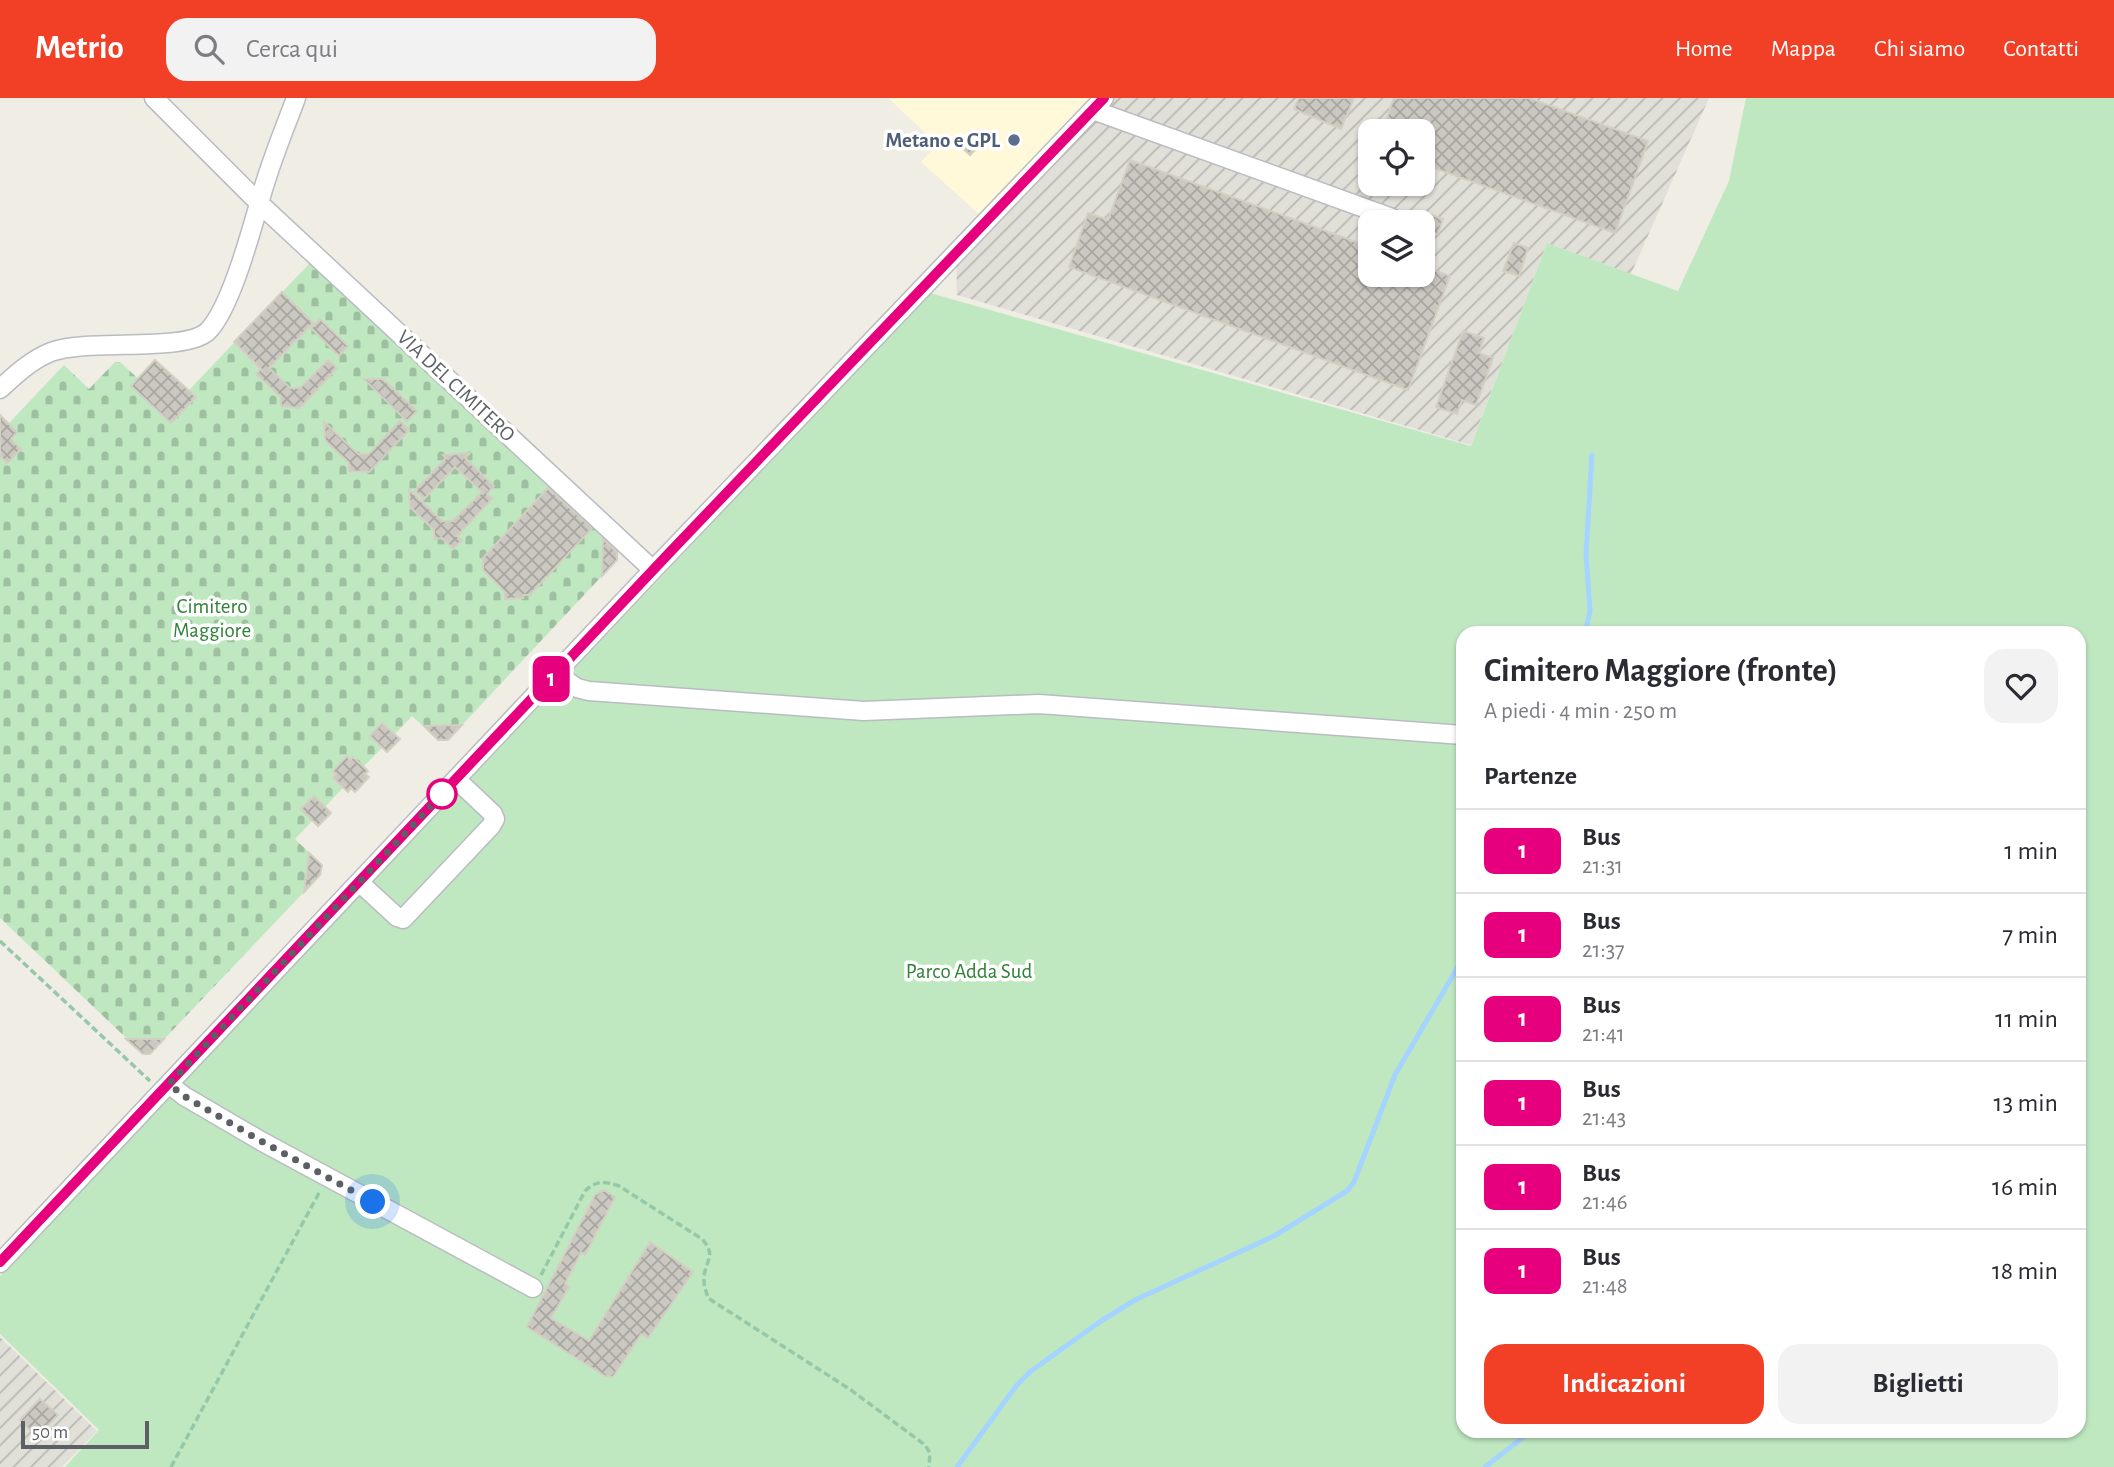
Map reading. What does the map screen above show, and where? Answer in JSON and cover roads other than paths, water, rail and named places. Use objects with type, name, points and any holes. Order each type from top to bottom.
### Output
[{"type":"street","name":"VIA DEL CIMITERO","points":[[154,98],[259,203],[653,570]]},
{"type":"street","points":[[0,389],[35,360],[71,346],[174,344],[206,333],[221,312],[253,232],[259,203],[296,98]]},
{"type":"street","points":[[0,1262],[653,570],[1098,104],[1371,210]]},
{"type":"street","points":[[556,673],[576,688],[589,691],[801,708],[864,711],[1039,704],[1456,734]]},
{"type":"street","points":[[359,882],[397,917],[403,919],[482,836],[495,819],[456,779]]},
{"type":"street","points":[[165,1088],[533,1289]]},
{"type":"waterway","points":[[1587,626],[1590,611],[1586,554],[1592,455]]},
{"type":"waterway","points":[[957,1467],[1017,1385],[1031,1371],[1101,1321],[1135,1300],[1274,1236],[1347,1191],[1354,1182],[1395,1075],[1456,970]]},
{"type":"waterway","points":[[1485,1467],[1522,1438]]},
{"type":"place","name":"Metano e GPL","points":[[1014,140]]},
{"type":"park label","name":"Cimitero Maggiore","points":[[212,618]]},
{"type":"park label","name":"Parco Adda Sud","points":[[969,971]]}]
